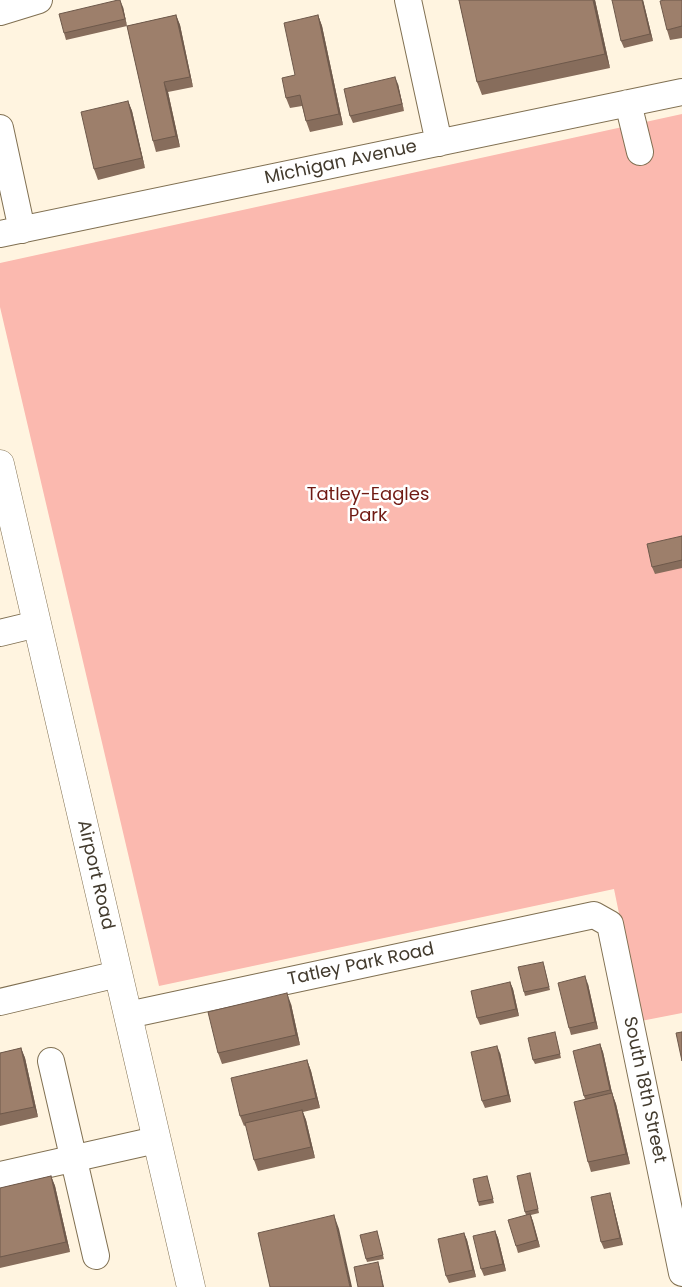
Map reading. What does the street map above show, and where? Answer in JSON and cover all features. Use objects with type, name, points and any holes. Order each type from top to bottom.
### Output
[{"type":"main road","name":"Airport Road","points":[[1,472],[191,1287]]},
{"type":"street","points":[[0,12],[39,0]]},
{"type":"street","points":[[408,0],[439,143]]},
{"type":"street","name":"Michigan Avenue","points":[[11,232],[682,92]]},
{"type":"street","points":[[628,103],[640,152]]},
{"type":"street","points":[[0,128],[11,232]]},
{"type":"street","points":[[0,632],[37,624]]},
{"type":"street","name":"Tatley Park Road","points":[[128,1016],[594,914]]},
{"type":"street","name":"South 18th Street","points":[[594,914],[610,924],[682,1273]]},
{"type":"street","points":[[0,1002],[118,974]]},
{"type":"street","points":[[51,1061],[96,1256]]},
{"type":"street","points":[[0,1175],[156,1140]]},
{"type":"green space","name":"Tatley-Eagles Park","points":[[682,114],[682,1013],[641,1021],[614,889],[159,986],[0,307],[0,263]]},
{"type":"building","points":[[120,0],[125,19],[64,33],[59,14]]},
{"type":"building","points":[[459,0],[593,0],[605,54],[477,82]]},
{"type":"building","points":[[612,0],[642,0],[650,34],[621,41]]},
{"type":"building","points":[[682,0],[682,26],[667,30],[660,1]]},
{"type":"building","points":[[176,15],[190,77],[164,82],[176,136],[153,141],[127,26]]},
{"type":"building","points":[[318,15],[339,114],[306,121],[300,95],[286,98],[282,78],[295,75],[284,23]]},
{"type":"building","points":[[395,77],[402,104],[350,116],[344,89]]},
{"type":"building","points":[[128,101],[142,158],[94,169],[81,112]]},
{"type":"building","points":[[682,536],[682,560],[652,567],[647,544]]},
{"type":"building","points":[[543,962],[549,987],[524,992],[518,967]]},
{"type":"building","points":[[585,976],[595,1022],[569,1028],[558,983]]},
{"type":"building","points":[[510,982],[516,1009],[477,1018],[471,991]]},
{"type":"building","points":[[287,993],[296,1035],[218,1053],[208,1012]]},
{"type":"building","points":[[555,1032],[560,1054],[533,1060],[528,1038]]},
{"type":"building","points":[[682,1032],[682,1061],[676,1033]]},
{"type":"building","points":[[600,1044],[610,1090],[584,1096],[573,1051]]},
{"type":"building","points":[[497,1046],[508,1095],[482,1101],[471,1052]]},
{"type":"building","points":[[21,1048],[34,1107],[0,1114],[0,1053]]},
{"type":"building","points":[[307,1060],[316,1098],[240,1116],[231,1078]]},
{"type":"building","points":[[612,1093],[626,1154],[588,1162],[574,1102]]},
{"type":"building","points":[[302,1110],[311,1147],[254,1160],[245,1123]]},
{"type":"building","points":[[530,1173],[538,1209],[525,1212],[517,1176]]},
{"type":"building","points":[[51,1176],[66,1242],[0,1257],[0,1188]]},
{"type":"building","points":[[487,1176],[493,1199],[478,1202],[473,1179]]},
{"type":"building","points":[[610,1193],[620,1238],[601,1242],[591,1197]]},
{"type":"building","points":[[530,1214],[537,1240],[516,1246],[508,1220]]},
{"type":"building","points":[[334,1215],[350,1287],[270,1287],[258,1233]]},
{"type":"building","points":[[377,1231],[383,1255],[366,1259],[360,1235]]},
{"type":"building","points":[[495,1231],[503,1264],[481,1269],[473,1236]]},
{"type":"building","points":[[464,1233],[473,1270],[446,1276],[438,1239]]},
{"type":"building","points":[[378,1262],[383,1287],[358,1287],[354,1267]]}]
